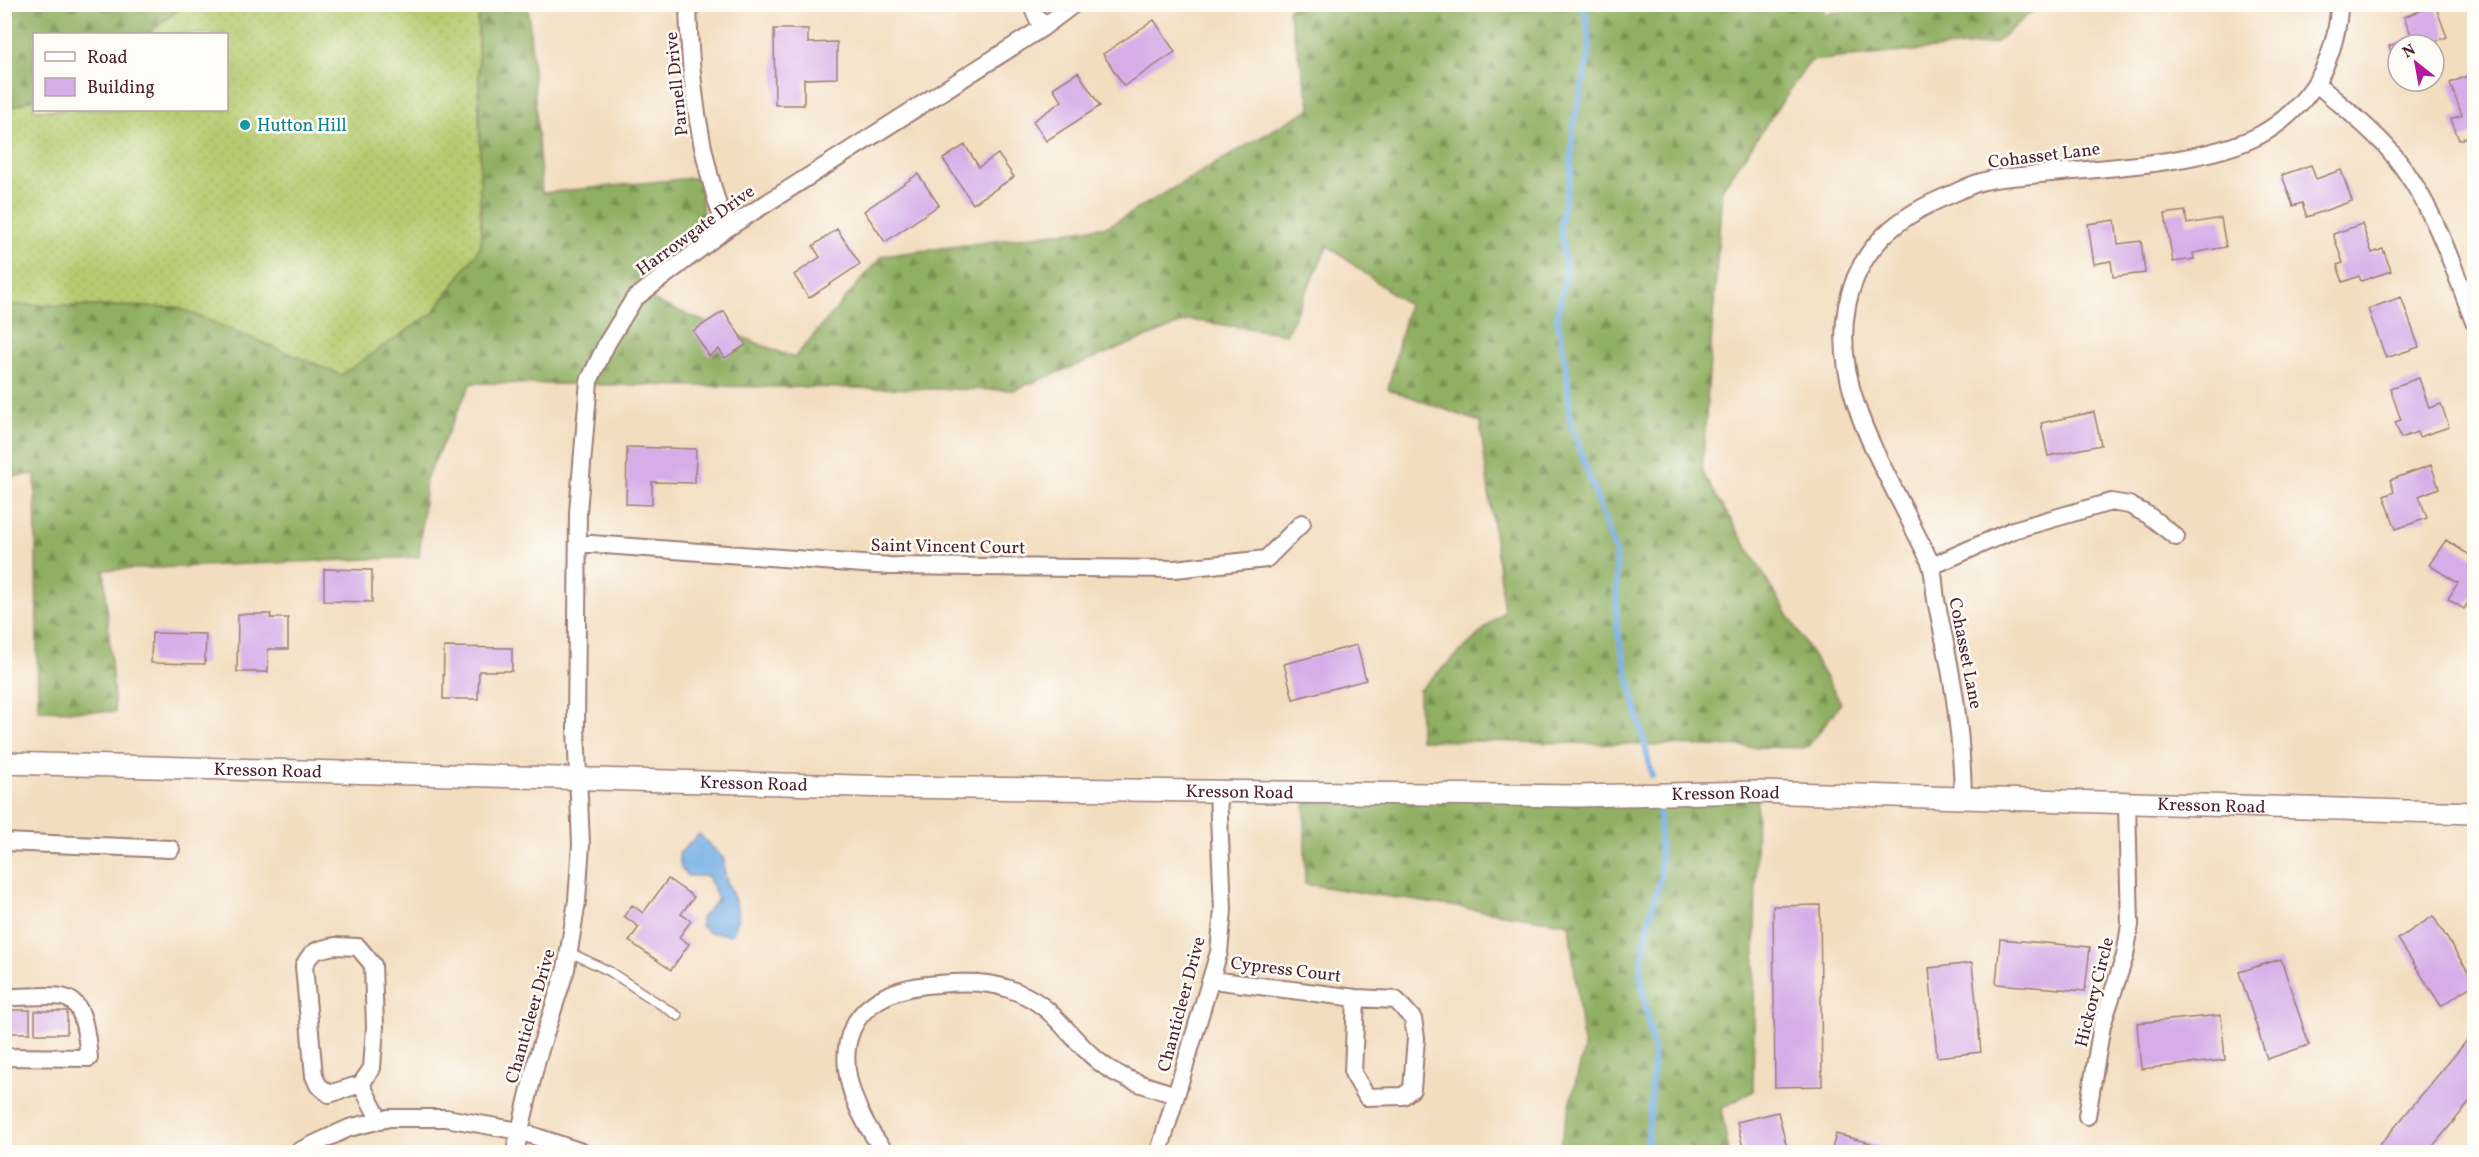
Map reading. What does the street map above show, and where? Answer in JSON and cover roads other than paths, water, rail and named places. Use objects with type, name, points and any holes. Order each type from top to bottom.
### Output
[{"type":"street","name":"Parnell Drive","points":[[688,4],[695,114],[711,188],[726,229]]},
{"type":"street","points":[[1031,4],[1042,28]]},
{"type":"street","name":"Harrowgate Drive","points":[[578,781],[578,543],[589,381],[607,343],[634,299],[726,229],[1042,28],[1074,4]]},
{"type":"street","name":"Cohasset Lane","points":[[1963,800],[1963,746],[1953,676],[1936,602],[1932,566],[1864,427],[1847,375],[1844,338],[1847,305],[1858,270],[1876,241],[1893,225],[1924,205],[1984,181],[2164,160],[2236,144],[2260,135],[2289,115],[2316,83],[2328,62],[2339,4]]},
{"type":"street","points":[[2316,83],[2391,152],[2421,196],[2439,230],[2475,321]]},
{"type":"street","points":[[1932,566],[2013,530],[2110,502],[2130,505],[2148,514],[2176,537]]},
{"type":"street","name":"Saint Vincent Court","points":[[578,543],[890,566],[1176,569],[1266,559],[1302,523]]},
{"type":"street","name":"Kresson Road","points":[[4,763],[578,781],[1218,792],[1577,796],[1757,792],[1963,800],[2475,813]]},
{"type":"street","name":"Chanticleer Drive","points":[[515,1152],[569,952],[577,901],[581,844],[578,781]]},
{"type":"street","name":"Chanticleer Drive","points":[[1159,1152],[1219,952],[1223,910],[1218,792]]},
{"type":"street","name":"Hickory Circle","points":[[2087,1116],[2102,1025],[2125,956],[2130,925],[2127,804]]},
{"type":"street","points":[[4,842],[171,849]]},
{"type":"street","points":[[336,946],[358,947],[373,965],[375,1027],[372,1068],[361,1084],[329,1095],[318,1085],[314,1076],[304,966],[309,955],[317,950],[336,946]]},
{"type":"street","name":"Cypress Court","points":[[1212,980],[1356,998],[1396,1000],[1413,1019],[1416,1038],[1412,1089],[1403,1096],[1367,1097],[1353,1073],[1356,998]]},
{"type":"street","points":[[885,1152],[855,1105],[847,1079],[846,1051],[852,1027],[862,1012],[884,998],[914,985],[958,982],[1004,987],[1038,1000],[1096,1059],[1115,1073],[1132,1082],[1176,1095]]},
{"type":"street","points":[[4,997],[69,997],[78,1004],[86,1023],[88,1058],[4,1057]]},
{"type":"street","points":[[361,1084],[380,1120]]},
{"type":"street","points":[[297,1152],[328,1146],[349,1128],[380,1120],[446,1118],[519,1131],[582,1152]]},
{"type":"lane","points":[[569,952],[609,971],[678,1016]]},
{"type":"water","points":[[699,834],[724,859],[726,879],[737,905],[738,914],[731,935],[708,932],[701,926],[701,918],[718,899],[708,876],[687,876],[681,868],[679,854]]},
{"type":"waterway","points":[[1582,4],[1587,21],[1590,51],[1573,127],[1571,172],[1560,224],[1566,273],[1557,317],[1567,372],[1570,421],[1616,554],[1617,629],[1652,776]]},
{"type":"waterway","points":[[1647,1152],[1654,1053],[1640,973],[1649,921],[1661,876],[1659,813]]},
{"type":"place","name":"Hutton Hill","points":[[245,125]]}]
